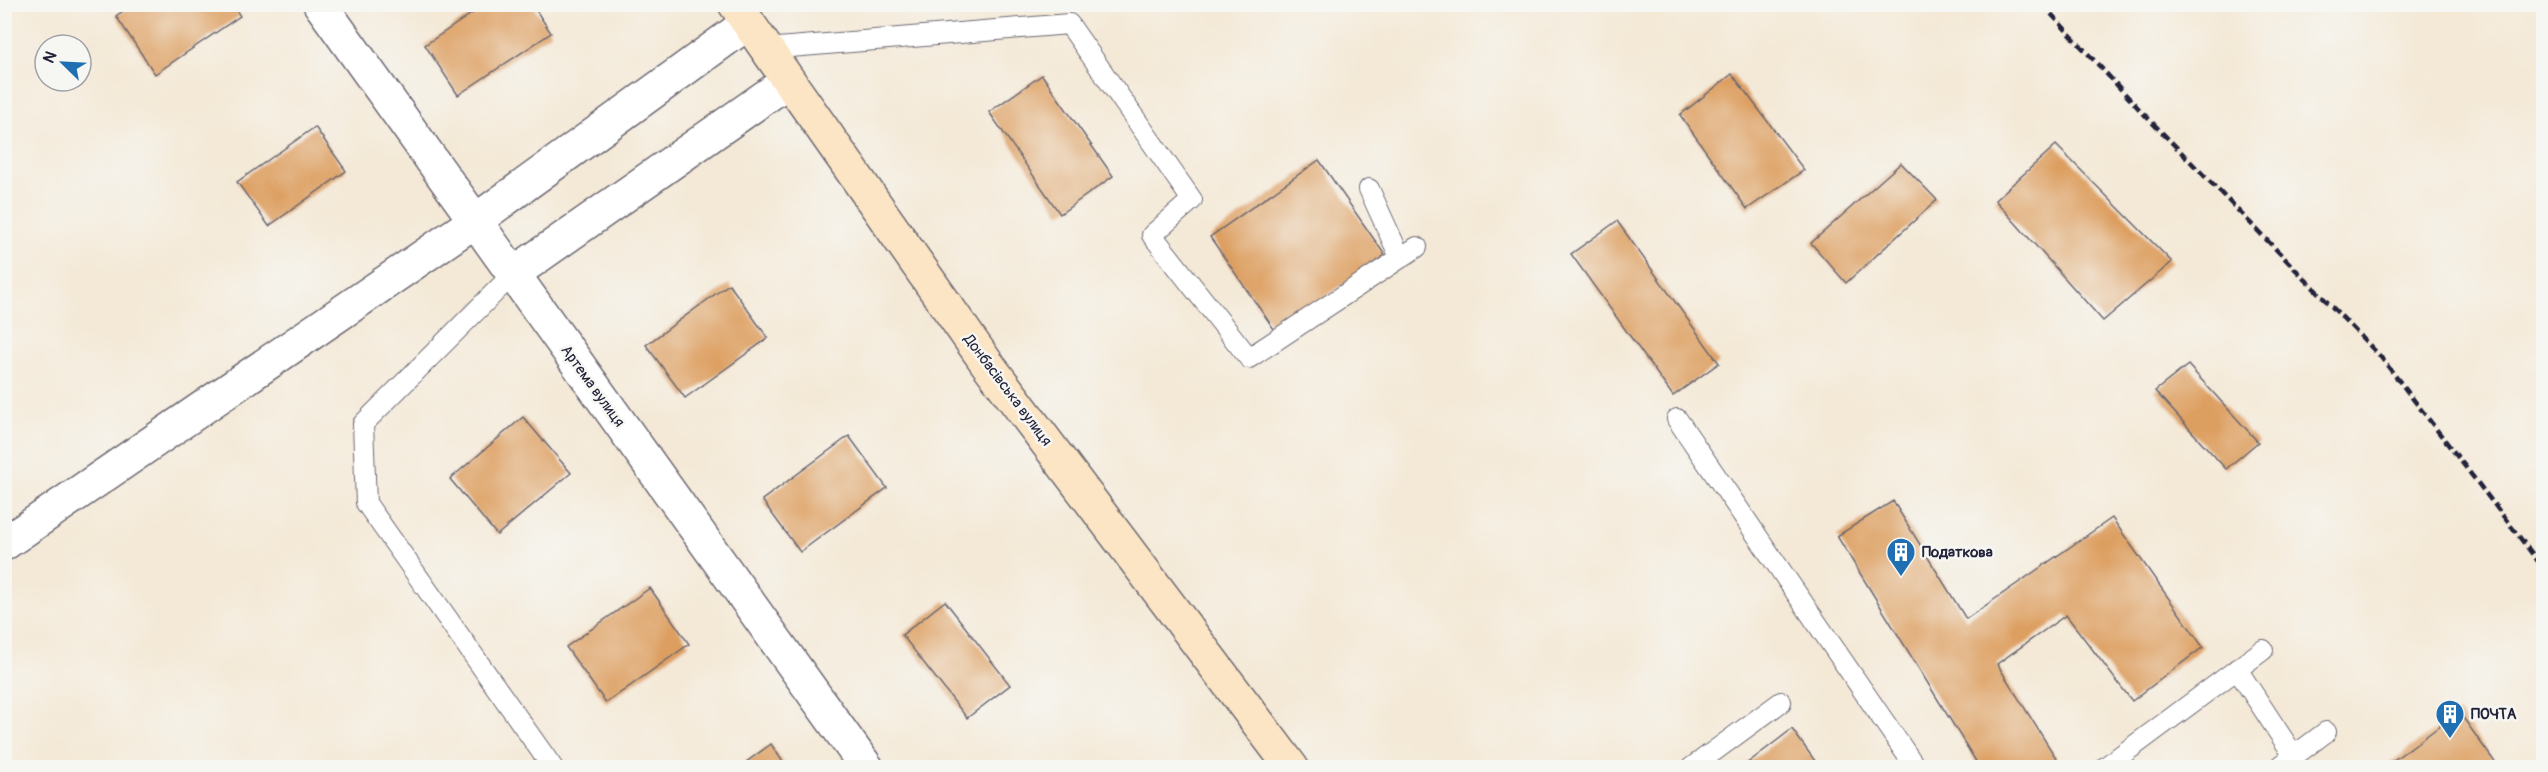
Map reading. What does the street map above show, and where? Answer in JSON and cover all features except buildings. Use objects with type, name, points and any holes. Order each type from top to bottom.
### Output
[{"type":"street","name":"Артема вулиця","points":[[320,4],[867,768]]},
{"type":"street","points":[[5,542],[475,221],[741,14]]},
{"type":"street","name":"Донбасівська вулиця","points":[[741,14],[986,362],[1292,768]]},
{"type":"street","points":[[513,274],[788,81]]},
{"type":"lane","points":[[766,49],[1069,24],[1192,200],[1152,235],[1248,358],[1409,252],[1369,189]]},
{"type":"lane","points":[[513,274],[363,424],[366,503],[553,768]]},
{"type":"lane","points":[[1677,419],[1916,768]]},
{"type":"lane","points":[[2104,768],[2263,650]]},
{"type":"lane","points":[[2237,669],[2286,762],[2326,732]]},
{"type":"lane","points":[[1691,768],[1781,702]]},
{"type":"railway","points":[[2042,4],[2141,111],[2380,356],[2544,569]]},
{"type":"place","name":"Податкова","points":[[1901,578]]},
{"type":"place","name":"ПОЧТА","points":[[2450,740]]}]
